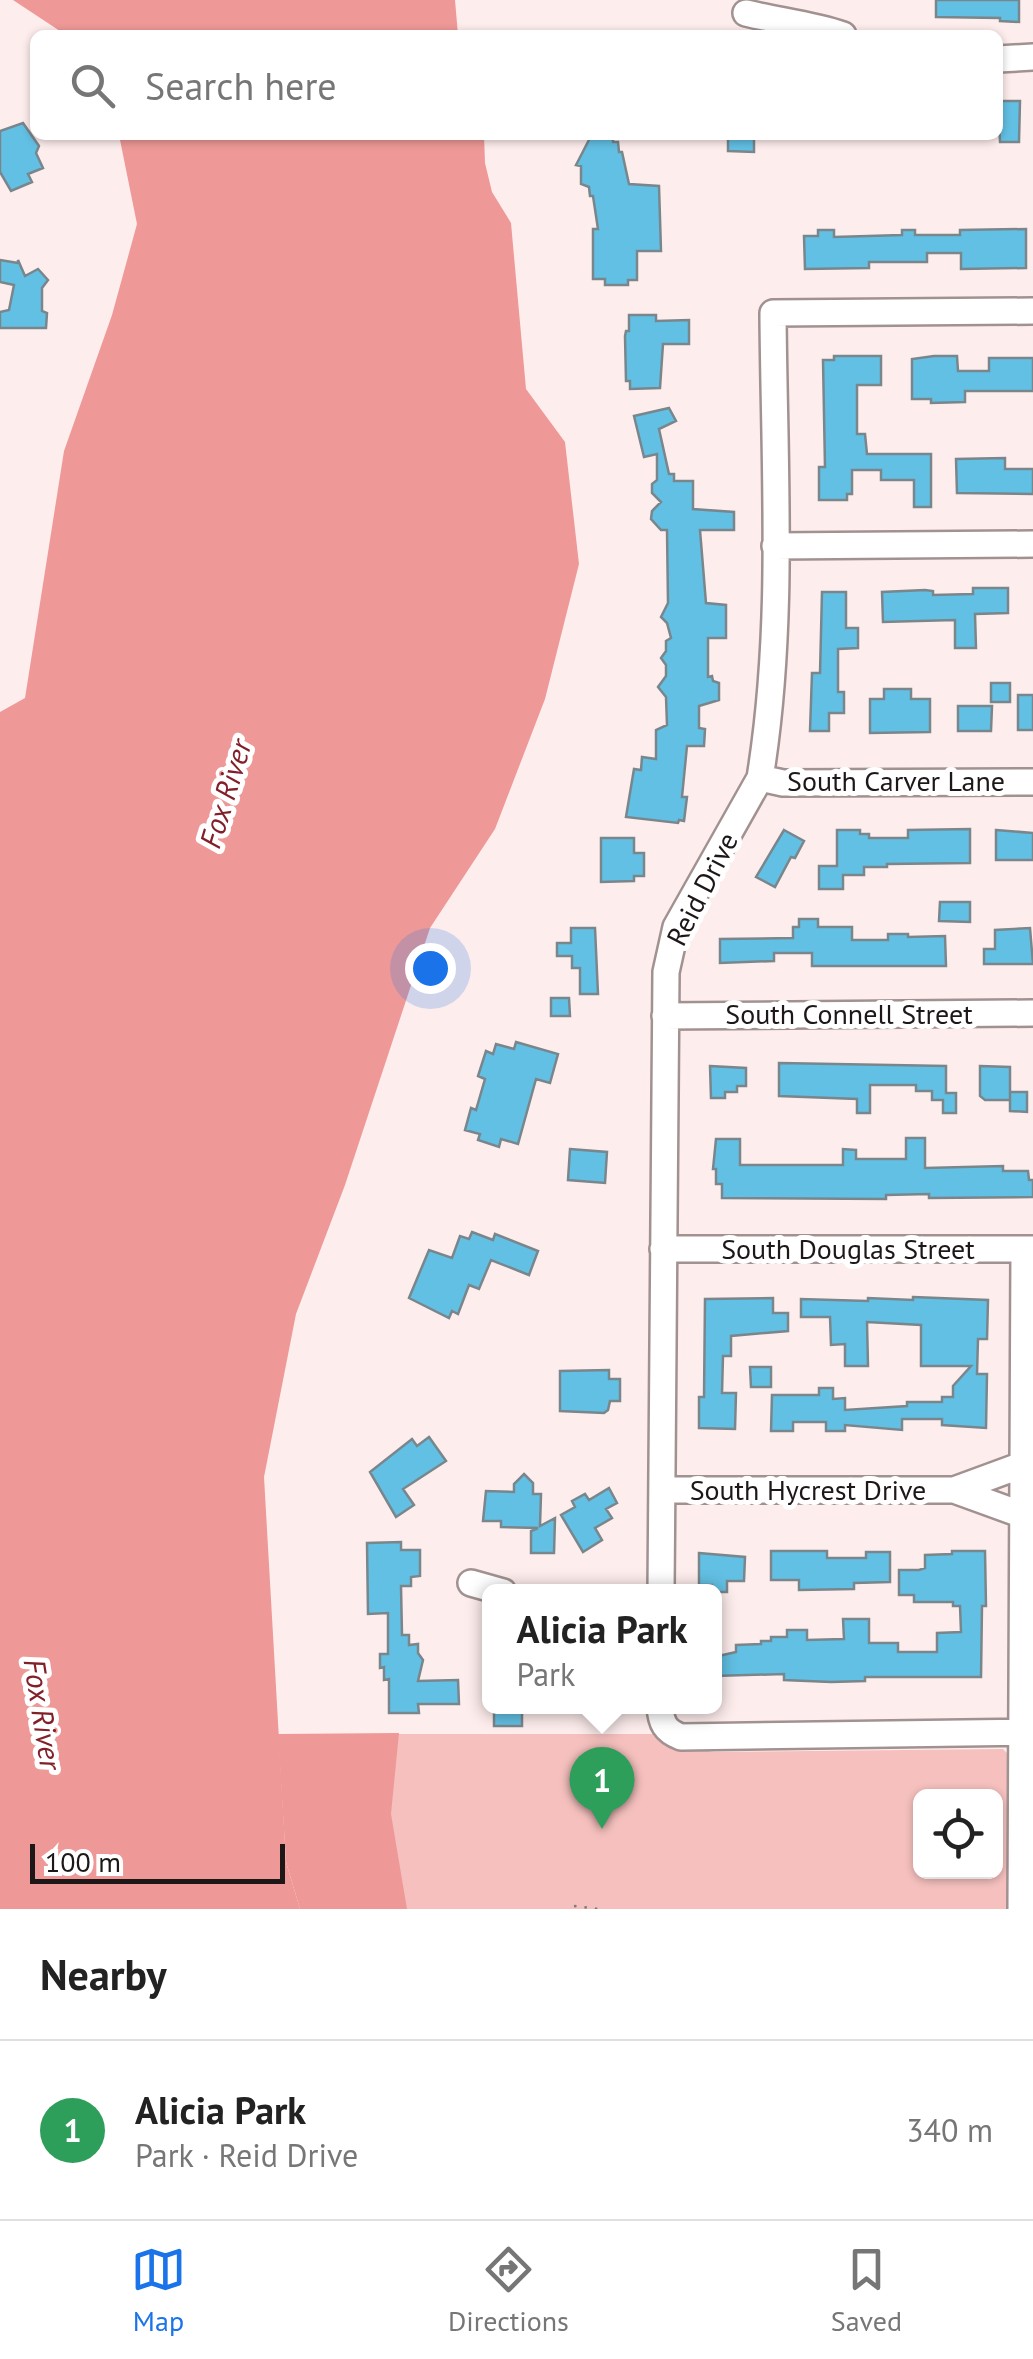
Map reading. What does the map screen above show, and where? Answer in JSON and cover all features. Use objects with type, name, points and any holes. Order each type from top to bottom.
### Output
[{"type":"street","points":[[746,12],[828,30]]},
{"type":"street","points":[[1003,59],[1033,58]]},
{"type":"street","name":"Reid Drive","points":[[662,1584],[668,956],[676,928],[760,778],[772,683],[773,313],[1033,311]]},
{"type":"street","points":[[775,546],[1033,544]]},
{"type":"street","name":"South Carver Lane","points":[[760,778],[783,782],[1033,782]]},
{"type":"street","name":"South Connell Street","points":[[665,1016],[1033,1013]]},
{"type":"street","name":"South Douglas Street","points":[[664,1249],[1029,1249]]},
{"type":"street","points":[[1021,1909],[1028,1732],[1022,1465],[1028,1381],[1029,1249]]},
{"type":"street","name":"South Hycrest Drive","points":[[954,1490],[1022,1465]]},
{"type":"street","name":"South Hycrest Drive","points":[[662,1490],[954,1490],[1023,1515]]},
{"type":"street","points":[[471,1583],[482,1586]]},
{"type":"street","points":[[661,1714],[663,1725],[670,1733],[698,1737],[1028,1732]]},
{"type":"path","points":[[574,1906],[598,1909]]},
{"type":"shaded area","points":[[399,1733],[391,1814],[407,1909],[300,1909],[286,1862],[278,1734]]},
{"type":"shaded area","points":[[278,1734],[653,1734],[679,1746],[714,1752],[1003,1749],[1010,1756],[1011,1909],[300,1909]]},
{"type":"water","points":[[13,0],[455,0],[458,30],[58,30]]},
{"type":"water","name":"Fox River","points":[[120,140],[484,140],[492,192],[511,223],[526,389],[565,442],[579,564],[545,699],[495,829],[430,928],[345,1185],[296,1314],[264,1477],[286,1862],[300,1909],[0,1909],[0,712],[25,698],[64,451],[112,315],[137,224]]},
{"type":"building","points":[[936,0],[1019,0],[1019,22],[936,17]]},
{"type":"building","points":[[1003,101],[1020,101],[1019,142],[1000,142]]},
{"type":"building","points":[[23,123],[30,140],[39,146],[36,153],[43,168],[28,174],[32,182],[11,191],[0,172],[0,131]]},
{"type":"building","points":[[589,140],[613,140],[622,152],[629,184],[659,186],[661,251],[637,251],[637,280],[628,280],[628,285],[605,285],[605,279],[593,279],[593,229],[598,229],[593,196],[589,187],[581,184],[581,166],[576,165]]},
{"type":"building","points":[[728,140],[754,140],[754,152],[728,151]]},
{"type":"building","points":[[1026,229],[1026,268],[961,269],[961,253],[927,253],[927,262],[869,262],[869,268],[805,269],[804,236],[818,236],[818,230],[834,230],[834,237],[902,235],[902,230],[915,230],[915,235],[960,235],[960,230]]},
{"type":"building","points":[[0,260],[18,260],[25,276],[38,269],[48,280],[42,288],[46,328],[0,328],[0,312],[9,310],[14,285],[0,282]]},
{"type":"building","points":[[629,315],[656,315],[656,321],[689,320],[689,344],[663,344],[660,388],[630,389],[630,381],[626,381],[625,336]]},
{"type":"building","points":[[834,356],[881,356],[881,385],[857,385],[857,434],[865,434],[867,454],[931,454],[931,507],[914,507],[914,480],[881,480],[881,470],[852,470],[852,494],[847,494],[847,500],[819,500],[819,467],[825,467],[823,360],[834,360]]},
{"type":"building","points":[[957,356],[958,371],[989,371],[989,358],[1033,358],[1033,391],[965,391],[965,402],[912,399],[912,359]]},
{"type":"building","points":[[669,408],[676,421],[659,429],[669,474],[674,474],[674,481],[693,481],[693,509],[734,512],[734,530],[700,530],[706,603],[726,605],[726,638],[708,638],[708,677],[719,683],[719,700],[699,706],[699,728],[705,729],[704,746],[687,746],[682,797],[687,797],[684,821],[678,823],[626,817],[634,769],[641,770],[642,757],[656,759],[656,730],[667,725],[666,697],[658,687],[666,676],[661,658],[666,641],[671,638],[661,617],[668,603],[667,530],[661,530],[651,519],[652,511],[661,502],[652,493],[652,484],[657,480],[657,454],[644,457],[634,416]]},
{"type":"building","points":[[1005,458],[1005,469],[1033,469],[1033,494],[957,493],[956,459]]},
{"type":"building","points":[[973,588],[1008,588],[1008,613],[975,614],[976,648],[955,648],[955,620],[883,622],[882,592],[973,594]]},
{"type":"building","points":[[822,592],[846,592],[846,628],[858,628],[858,648],[838,649],[838,692],[844,692],[844,713],[829,713],[829,731],[810,731],[812,673],[820,673]]},
{"type":"building","points":[[991,683],[1010,683],[1010,702],[991,702]]},
{"type":"building","points":[[884,689],[911,689],[911,699],[930,699],[930,732],[870,733],[870,699],[884,699]]},
{"type":"building","points":[[1018,695],[1033,695],[1033,730],[1018,730]]},
{"type":"building","points":[[958,706],[992,706],[991,731],[958,731]]},
{"type":"building","points":[[970,829],[970,863],[864,867],[864,875],[843,875],[843,889],[819,889],[819,866],[837,866],[837,830],[860,830],[869,838],[908,838],[908,830]]},
{"type":"building","points":[[784,830],[804,841],[775,887],[756,877]]},
{"type":"building","points":[[996,830],[1033,833],[1033,860],[996,860]]},
{"type":"building","points":[[601,838],[634,838],[634,853],[644,853],[644,876],[634,876],[634,881],[601,882]]},
{"type":"building","points":[[940,902],[970,902],[970,922],[939,921]]},
{"type":"building","points":[[799,919],[818,919],[818,927],[852,927],[852,940],[888,940],[888,934],[945,936],[946,966],[812,966],[812,953],[774,953],[774,961],[720,963],[720,939],[793,938],[793,927],[799,927]]},
{"type":"building","points":[[571,928],[595,928],[598,994],[580,994],[580,968],[572,968],[572,956],[557,956],[557,943],[571,943]]},
{"type":"building","points":[[1030,928],[1033,964],[984,964],[984,949],[995,949],[995,930]]},
{"type":"building","points":[[551,998],[569,998],[570,1016],[551,1016]]},
{"type":"building","points":[[516,1042],[558,1054],[550,1083],[536,1079],[518,1144],[501,1139],[499,1147],[478,1140],[480,1134],[465,1130],[485,1079],[478,1076],[486,1051],[493,1054],[496,1044],[514,1049]]},
{"type":"building","points":[[779,1063],[946,1066],[946,1093],[956,1093],[956,1113],[943,1113],[943,1100],[932,1100],[932,1091],[916,1091],[916,1085],[870,1085],[870,1113],[857,1113],[857,1099],[779,1096]]},
{"type":"building","points":[[710,1066],[746,1068],[746,1086],[737,1086],[737,1092],[725,1092],[725,1098],[711,1098]]},
{"type":"building","points":[[980,1066],[1010,1067],[1010,1100],[985,1100],[980,1096]]},
{"type":"building","points":[[1010,1092],[1027,1092],[1027,1112],[1010,1111]]},
{"type":"building","points":[[906,1138],[925,1138],[925,1168],[1003,1166],[1003,1171],[1028,1171],[1029,1180],[1033,1180],[1033,1197],[929,1198],[929,1194],[886,1195],[886,1199],[722,1198],[722,1184],[716,1184],[716,1139],[740,1139],[740,1165],[843,1165],[843,1149],[856,1150],[856,1159],[906,1159]]},
{"type":"building","points":[[570,1149],[607,1152],[605,1183],[568,1180]]},
{"type":"building","points":[[472,1232],[493,1240],[495,1234],[538,1251],[529,1275],[491,1260],[479,1289],[469,1285],[458,1314],[452,1311],[449,1318],[409,1298],[429,1250],[452,1258],[460,1236],[469,1239]]},
{"type":"building","points":[[913,1297],[988,1300],[987,1339],[978,1339],[977,1374],[987,1374],[986,1428],[942,1425],[942,1419],[902,1419],[902,1430],[845,1425],[845,1431],[826,1431],[826,1422],[793,1422],[793,1431],[771,1431],[772,1395],[819,1395],[819,1388],[833,1388],[833,1399],[845,1398],[845,1410],[942,1402],[942,1397],[953,1397],[953,1386],[971,1366],[921,1366],[921,1325],[867,1322],[868,1366],[845,1366],[845,1344],[831,1345],[830,1317],[801,1317],[801,1299],[868,1301]]},
{"type":"building","points":[[773,1298],[773,1313],[788,1313],[788,1331],[731,1336],[731,1356],[723,1356],[722,1393],[736,1393],[735,1429],[699,1428],[699,1397],[704,1397],[705,1299]]},
{"type":"building","points":[[750,1367],[771,1367],[771,1387],[751,1387]]},
{"type":"building","points":[[609,1370],[609,1379],[620,1379],[620,1401],[610,1401],[604,1413],[560,1411],[560,1371]]},
{"type":"building","points":[[429,1437],[446,1461],[403,1489],[414,1505],[396,1517],[370,1472],[412,1439],[417,1446]]},
{"type":"building","points":[[524,1474],[533,1483],[533,1494],[541,1494],[540,1526],[555,1518],[554,1553],[531,1553],[531,1531],[538,1528],[501,1527],[501,1521],[483,1521],[486,1491],[514,1492],[514,1484]]},
{"type":"building","points":[[609,1488],[617,1503],[606,1509],[612,1518],[595,1528],[602,1540],[583,1552],[561,1515],[575,1507],[572,1501],[585,1494],[589,1500]]},
{"type":"building","points":[[401,1542],[401,1550],[420,1550],[420,1576],[411,1577],[411,1586],[401,1586],[402,1635],[409,1635],[409,1645],[418,1644],[423,1660],[418,1681],[458,1680],[459,1704],[418,1704],[419,1713],[389,1713],[389,1679],[384,1680],[384,1667],[380,1668],[380,1654],[388,1654],[388,1613],[368,1614],[367,1543]]},
{"type":"building","points":[[771,1551],[827,1551],[827,1558],[866,1558],[866,1552],[890,1552],[890,1582],[854,1583],[854,1589],[799,1590],[799,1580],[771,1580]]},
{"type":"building","points":[[985,1551],[981,1677],[865,1677],[865,1681],[831,1682],[784,1680],[784,1674],[722,1676],[722,1655],[736,1652],[736,1645],[787,1637],[787,1630],[807,1630],[807,1640],[844,1639],[843,1619],[869,1619],[869,1643],[898,1643],[898,1652],[937,1652],[937,1633],[961,1632],[960,1606],[953,1606],[953,1602],[914,1602],[914,1595],[899,1595],[899,1570],[925,1568],[925,1555]]},
{"type":"building","points":[[699,1553],[745,1557],[744,1581],[727,1581],[727,1592],[722,1592],[722,1584],[699,1584]]},
{"type":"building","points":[[494,1714],[522,1714],[522,1726],[494,1726]]},
{"type":"place","name":"Alicia Park","points":[[602,1829]]}]
